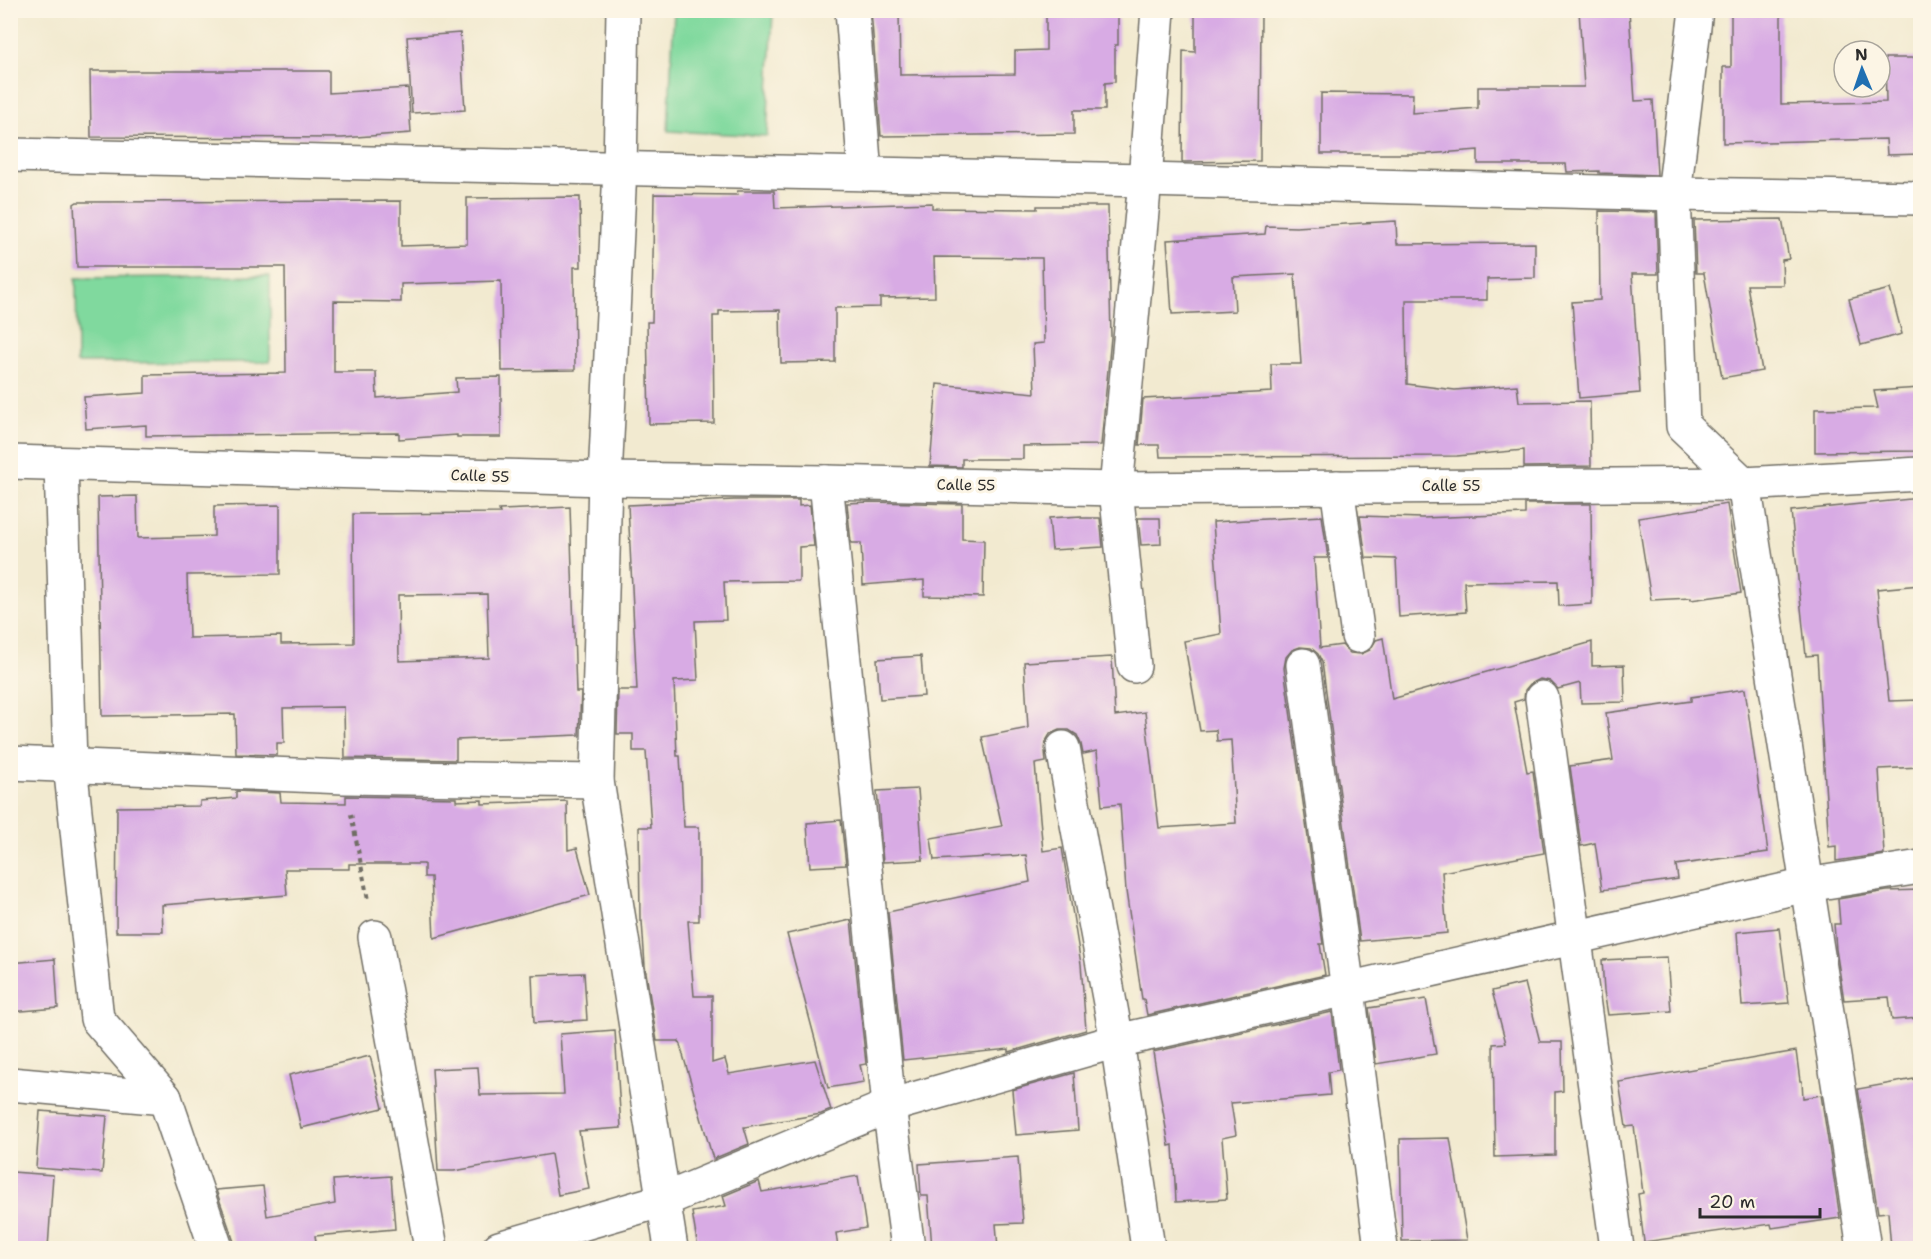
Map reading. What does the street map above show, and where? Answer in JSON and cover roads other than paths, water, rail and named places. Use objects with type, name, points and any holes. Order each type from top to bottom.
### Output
[{"type":"street","points":[[623,10],[620,169],[605,479],[597,781],[671,1248]]},
{"type":"street","points":[[852,10],[865,174]]},
{"type":"street","points":[[1134,666],[1116,489],[1145,180],[1158,10]]},
{"type":"street","points":[[1696,10],[1674,194],[1683,426],[1744,484],[1864,1248]]},
{"type":"street","points":[[10,155],[1920,198]]},
{"type":"street","name":"Calle 55","points":[[10,462],[605,479],[1116,489],[1744,484],[1920,474]]},
{"type":"street","points":[[61,464],[70,764],[97,1019],[165,1098],[216,1248]]},
{"type":"street","points":[[826,482],[889,1106],[908,1248]]},
{"type":"street","points":[[1337,487],[1358,636]]},
{"type":"street","points":[[1303,665],[1381,1248]]},
{"type":"street","points":[[1542,698],[1617,1248]]},
{"type":"street","points":[[1063,748],[1117,1041],[1148,1248]]},
{"type":"street","points":[[10,763],[344,777],[597,781]]},
{"type":"street","points":[[499,1248],[664,1200],[889,1106],[1117,1041],[1807,885],[1920,867]]},
{"type":"street","points":[[375,938],[431,1248]]},
{"type":"street","points":[[10,1084],[165,1098]]}]
